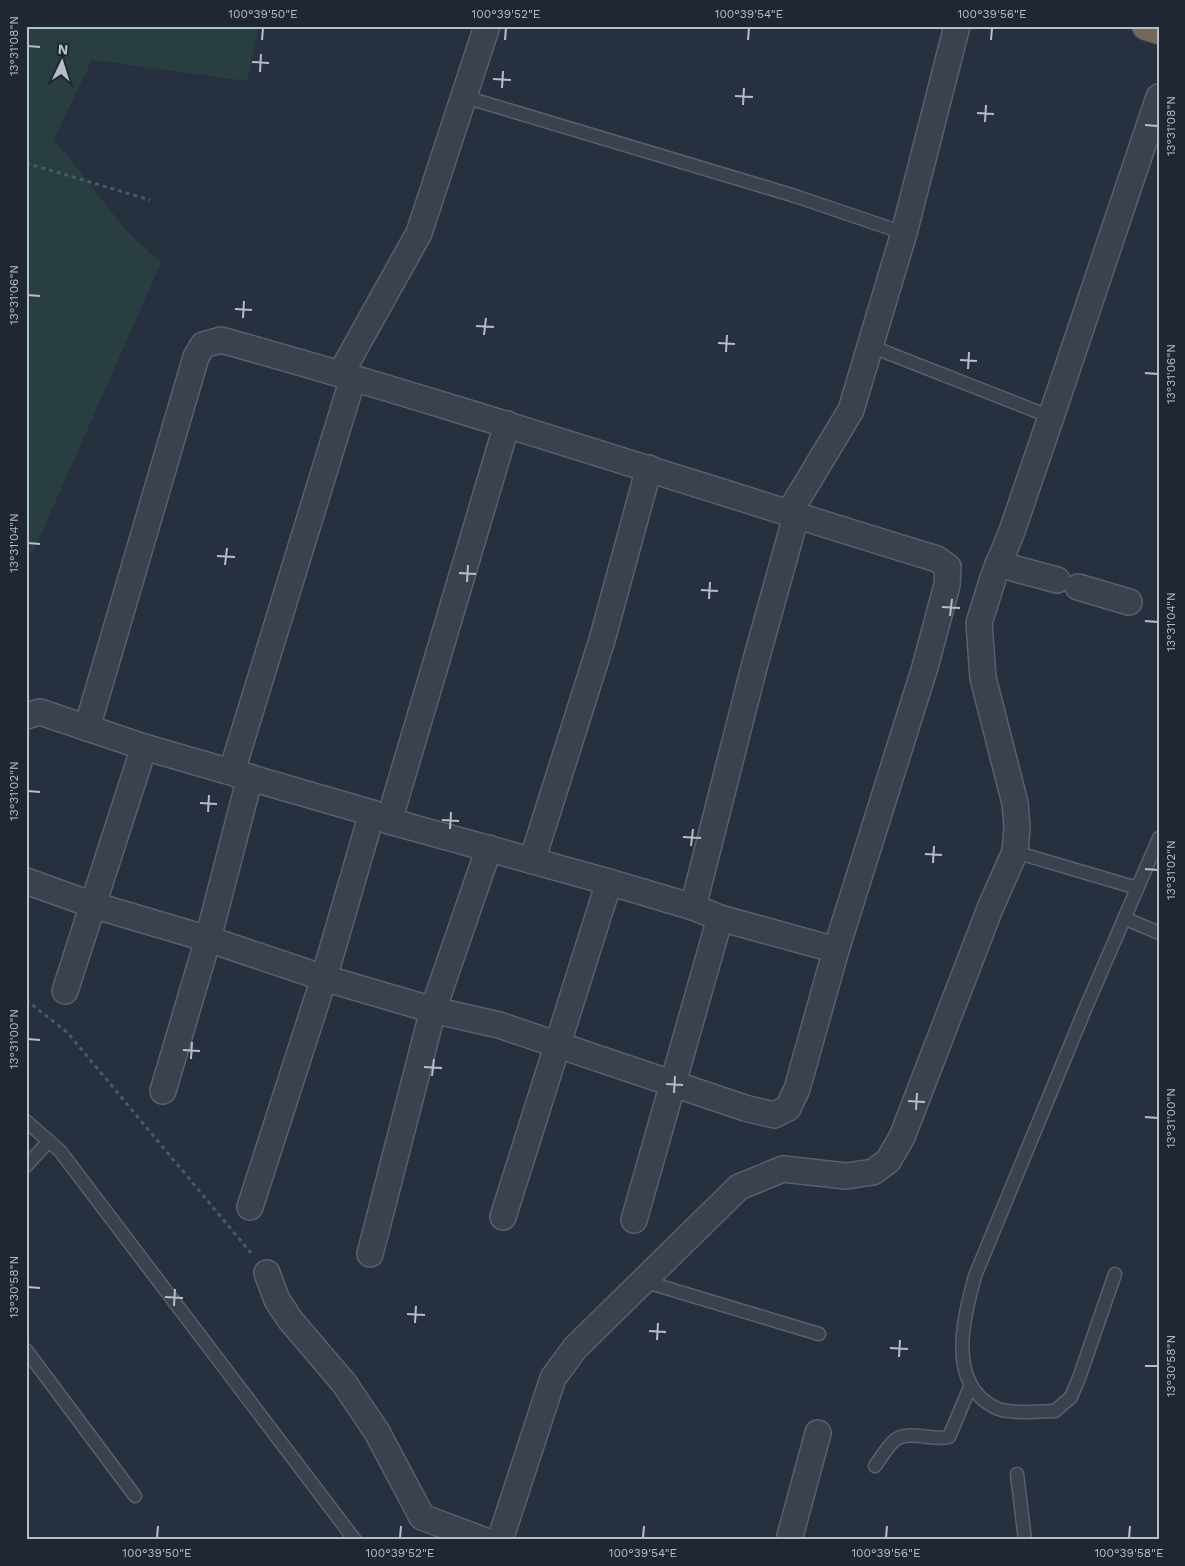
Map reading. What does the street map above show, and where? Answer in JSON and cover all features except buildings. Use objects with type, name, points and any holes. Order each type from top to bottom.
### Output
[{"type":"highway","points":[[1146,26],[1159,30]]},
{"type":"street","points":[[163,1091],[208,939],[241,774],[347,376],[419,233],[487,26]]},
{"type":"street","points":[[693,907],[793,514],[851,410],[904,233],[957,26]]},
{"type":"street","points":[[500,1540],[553,1378],[575,1348],[739,1187],[783,1169],[846,1176],[873,1172],[888,1161],[902,1137],[991,906],[1015,852],[1017,827],[1015,803],[983,678],[979,623],[1159,97]]},
{"type":"street","points":[[26,881],[93,905],[208,939],[324,978],[433,1010],[499,1025],[673,1085],[745,1108],[774,1114],[788,1108],[797,1089],[836,950],[925,667],[947,585],[948,566],[937,559],[649,468],[347,376],[221,340],[203,345],[196,357],[87,728]]},
{"type":"street","points":[[250,1207],[324,978],[381,817],[507,424]]},
{"type":"street","points":[[532,861],[602,640],[649,468]]},
{"type":"street","points":[[998,564],[1129,602]]},
{"type":"street","points":[[26,716],[40,712],[144,747],[609,882],[693,907],[720,918],[836,950]]},
{"type":"street","points":[[65,991],[144,747]]},
{"type":"street","points":[[370,1254],[433,1010],[488,848]]},
{"type":"street","points":[[503,1217],[609,882]]},
{"type":"street","points":[[634,1220],[720,918]]},
{"type":"street","points":[[267,1272],[277,1300],[292,1321],[344,1383],[377,1432],[422,1517],[483,1540]]},
{"type":"street","points":[[789,1540],[818,1433]]},
{"type":"lane","points":[[465,97],[795,196],[904,233]]},
{"type":"lane","points":[[870,346],[1051,417]]},
{"type":"lane","points":[[874,1466],[895,1441],[905,1436],[940,1439],[949,1437],[970,1387],[962,1351],[963,1321],[975,1276],[1159,838]]},
{"type":"lane","points":[[1015,852],[1137,888]]},
{"type":"lane","points":[[1124,918],[1159,933]]},
{"type":"lane","points":[[26,1121],[60,1151],[355,1540]]},
{"type":"lane","points":[[26,1166],[49,1141]]},
{"type":"lane","points":[[970,1387],[995,1408],[1021,1412],[1055,1411],[1071,1397],[1115,1274]]},
{"type":"lane","points":[[643,1281],[820,1334]]},
{"type":"lane","points":[[26,1350],[135,1496]]},
{"type":"lane","points":[[1016,1474],[1025,1540]]},
{"type":"path","points":[[26,163],[150,200]]},
{"type":"path","points":[[26,1000],[67,1032],[267,1272]]},
{"type":"green space","points":[[26,26],[259,26],[247,81],[92,60],[54,139],[125,229],[161,263],[35,548],[26,559]]}]
